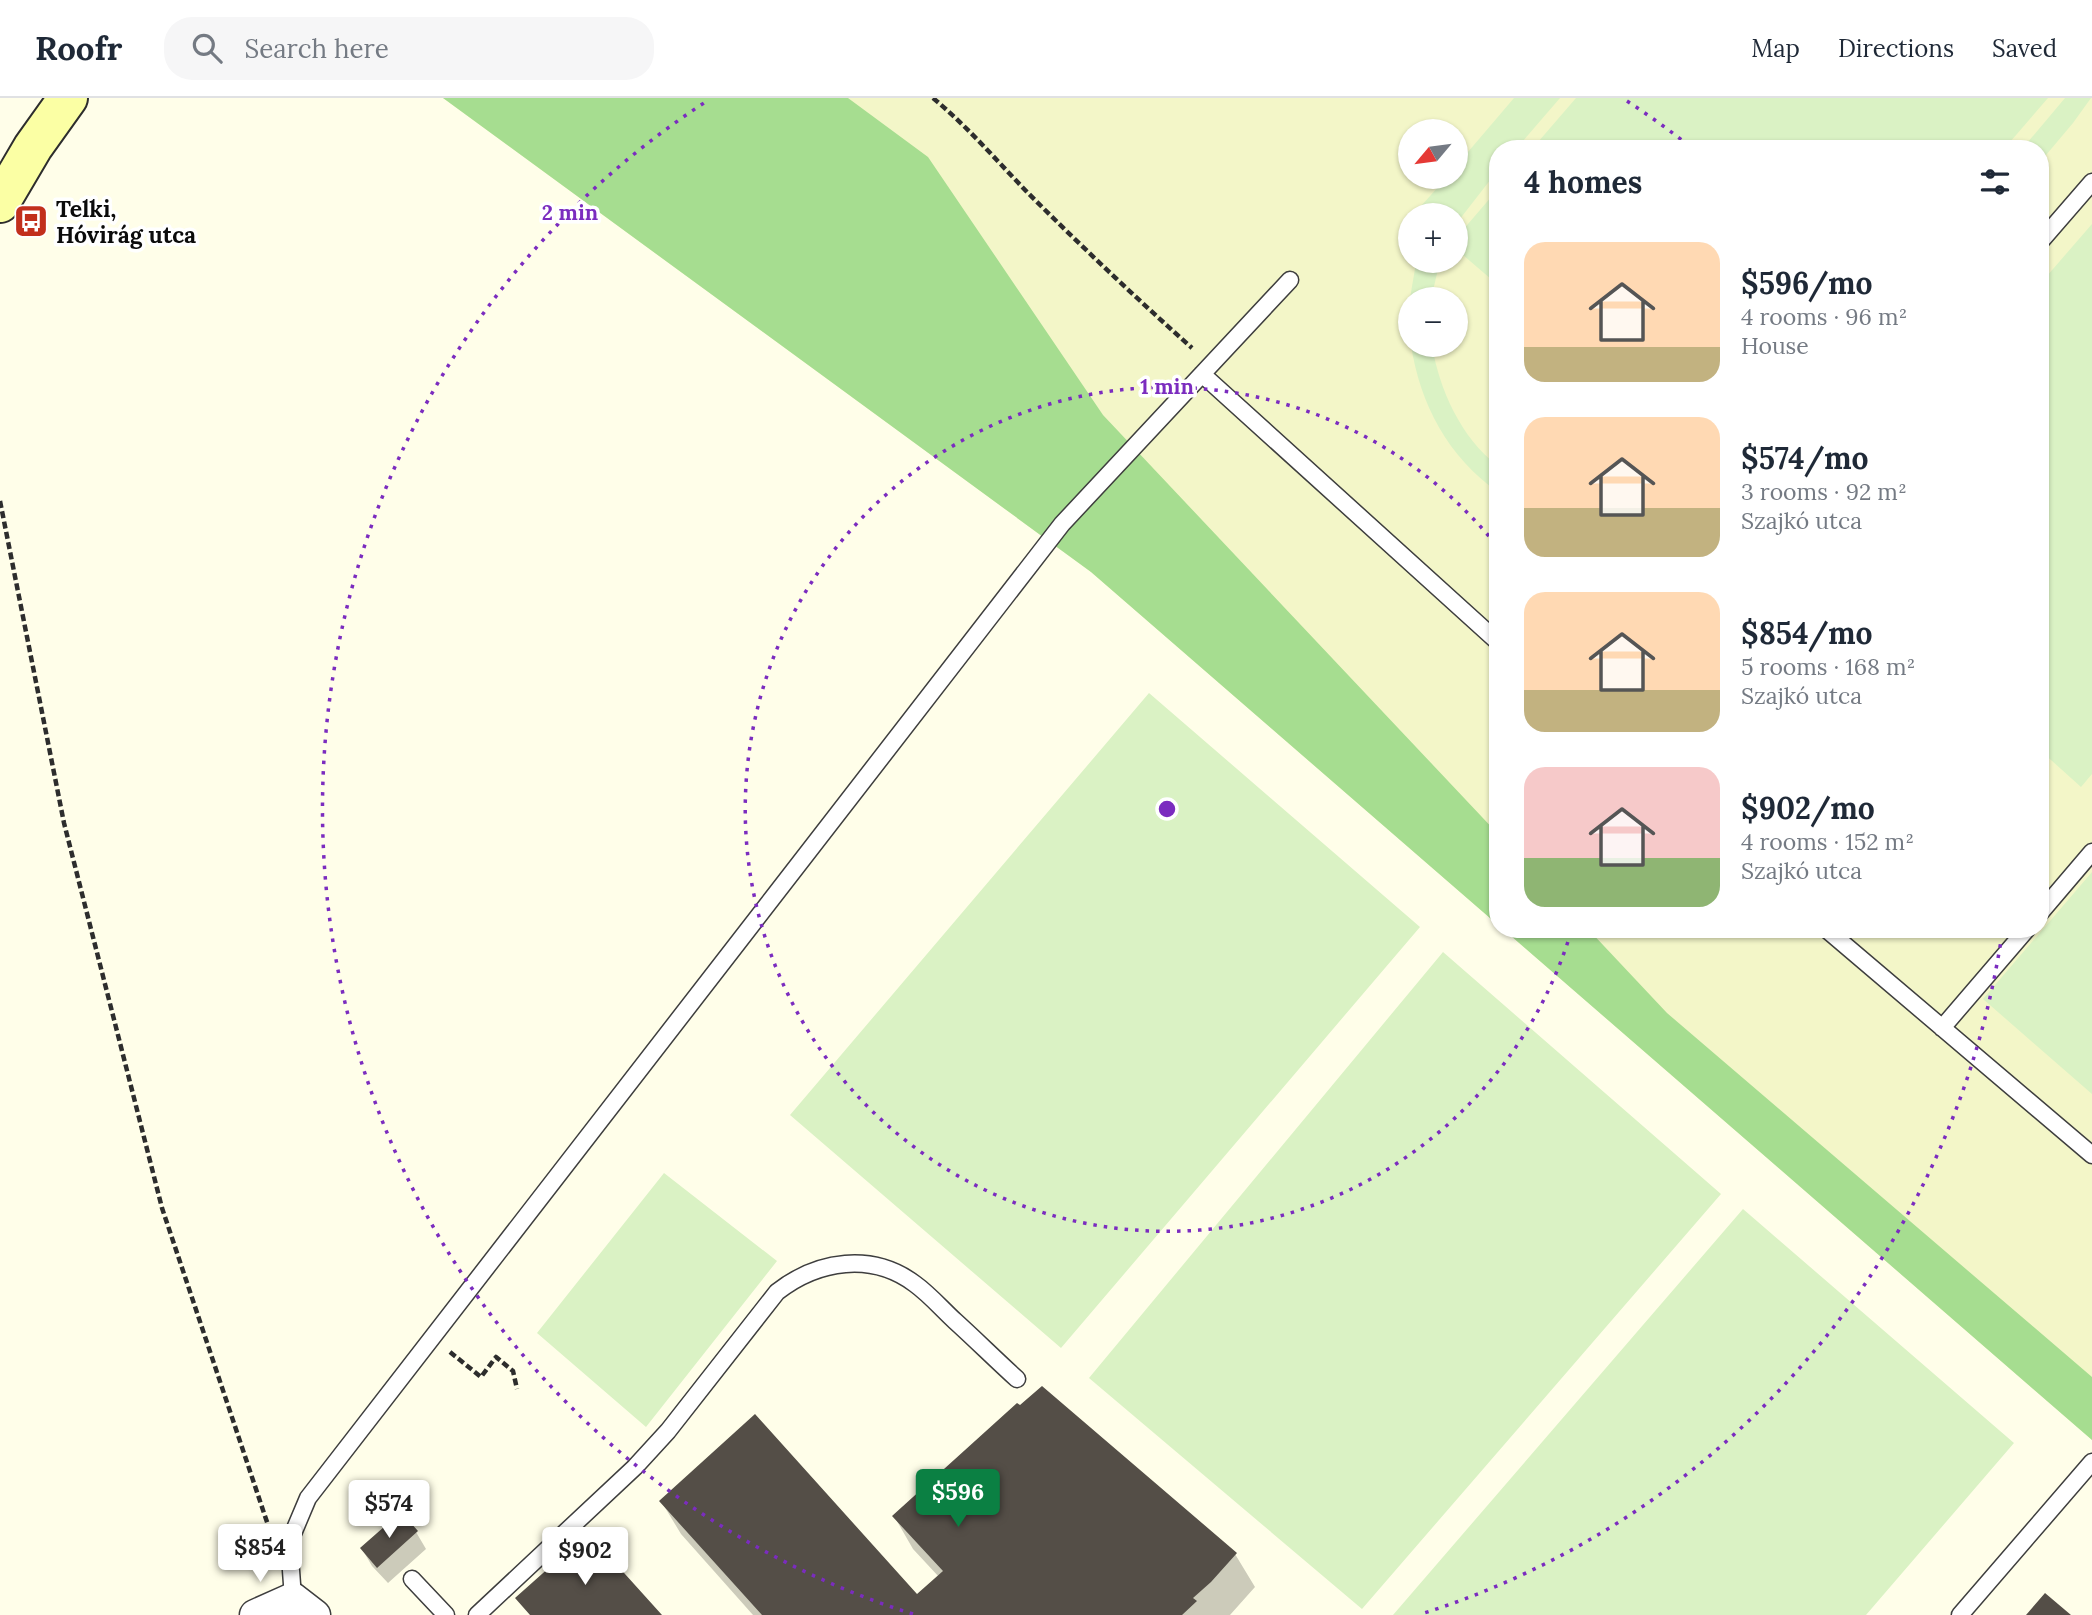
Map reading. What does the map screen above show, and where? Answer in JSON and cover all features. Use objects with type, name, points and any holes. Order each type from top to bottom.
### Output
[{"type":"main road","points":[[0,203],[33,147],[68,98]]},
{"type":"street","points":[[255,1615],[304,1607]]},
{"type":"lane","points":[[2049,232],[2092,183]]},
{"type":"lane","points":[[304,1607],[289,1543],[308,1498],[1062,524],[1290,280]]},
{"type":"lane","points":[[1207,369],[1489,634]]},
{"type":"lane","points":[[2049,898],[2092,852]]},
{"type":"lane","points":[[1837,938],[2092,1155]]},
{"type":"lane","points":[[1942,1028],[2019,938]]},
{"type":"lane","points":[[477,1615],[635,1467],[668,1431],[777,1292],[813,1271],[834,1265],[865,1262],[891,1269],[916,1284],[1017,1379]]},
{"type":"lane","points":[[1960,1615],[2092,1462]]},
{"type":"lane","points":[[412,1578],[446,1615]]},
{"type":"path","points":[[933,98],[967,127],[1027,191],[1207,369]]},
{"type":"path","points":[[0,501],[64,823],[162,1208],[271,1533]]},
{"type":"path","points":[[476,1372],[481,1377],[496,1357],[513,1371],[517,1389]]},
{"type":"green space","points":[[443,98],[2092,98],[2092,1440],[1513,938],[2049,938],[2049,140],[1489,140],[1489,917],[1091,572]]},
{"type":"green space","points":[[443,98],[848,98],[928,157],[1103,415],[1489,824],[1489,917],[1091,572]]},
{"type":"green space","points":[[1514,98],[1560,98],[1524,140],[1489,140],[1489,182],[1468,209],[1468,203],[1424,203],[1436,189],[1468,189],[1468,152]]},
{"type":"green space","points":[[1576,98],[2048,98],[2012,140],[1540,140]]},
{"type":"green space","points":[[2065,98],[2091,98],[2049,152],[2049,140],[2030,140]]},
{"type":"green space","points":[[1489,200],[1489,277],[1468,259],[1468,224]]},
{"type":"green space","points":[[2092,224],[2092,774],[2081,787],[2049,758],[2049,274]]},
{"type":"green space","points":[[1414,273],[1437,273],[1434,287],[1412,287]]},
{"type":"green space","points":[[1413,357],[1434,357],[1454,412],[1473,441],[1489,458],[1489,485],[1451,446],[1439,428],[1421,388]]},
{"type":"green space","points":[[1149,693],[1420,927],[1061,1348],[790,1115]]},
{"type":"green space","points":[[2092,872],[2092,1094],[1983,999],[2035,938],[2049,938],[2049,922]]},
{"type":"green space","points":[[1513,938],[1596,938],[1667,1013],[2092,1377],[2092,1440]]},
{"type":"green space","points":[[1443,952],[1721,1194],[1362,1609],[1089,1378]]},
{"type":"green space","points":[[664,1173],[777,1261],[646,1427],[537,1333]]},
{"type":"green space","points":[[1743,1209],[2014,1443],[1866,1615],[1393,1615]]},
{"type":"building","points":[[1042,1386],[1237,1553],[1193,1598],[1197,1601],[1182,1615],[762,1615],[659,1501],[755,1414],[917,1594],[943,1571],[892,1516],[1017,1403],[1020,1405]]},
{"type":"building","points":[[401,1512],[418,1531],[377,1568],[360,1548]]},
{"type":"building","points":[[588,1533],[662,1615],[530,1615],[515,1598]]},
{"type":"building","points":[[2045,1593],[2071,1615],[2026,1615]]},
{"type":"place","name":"Telki, Hóvirág utca","points":[[31,221]]}]
